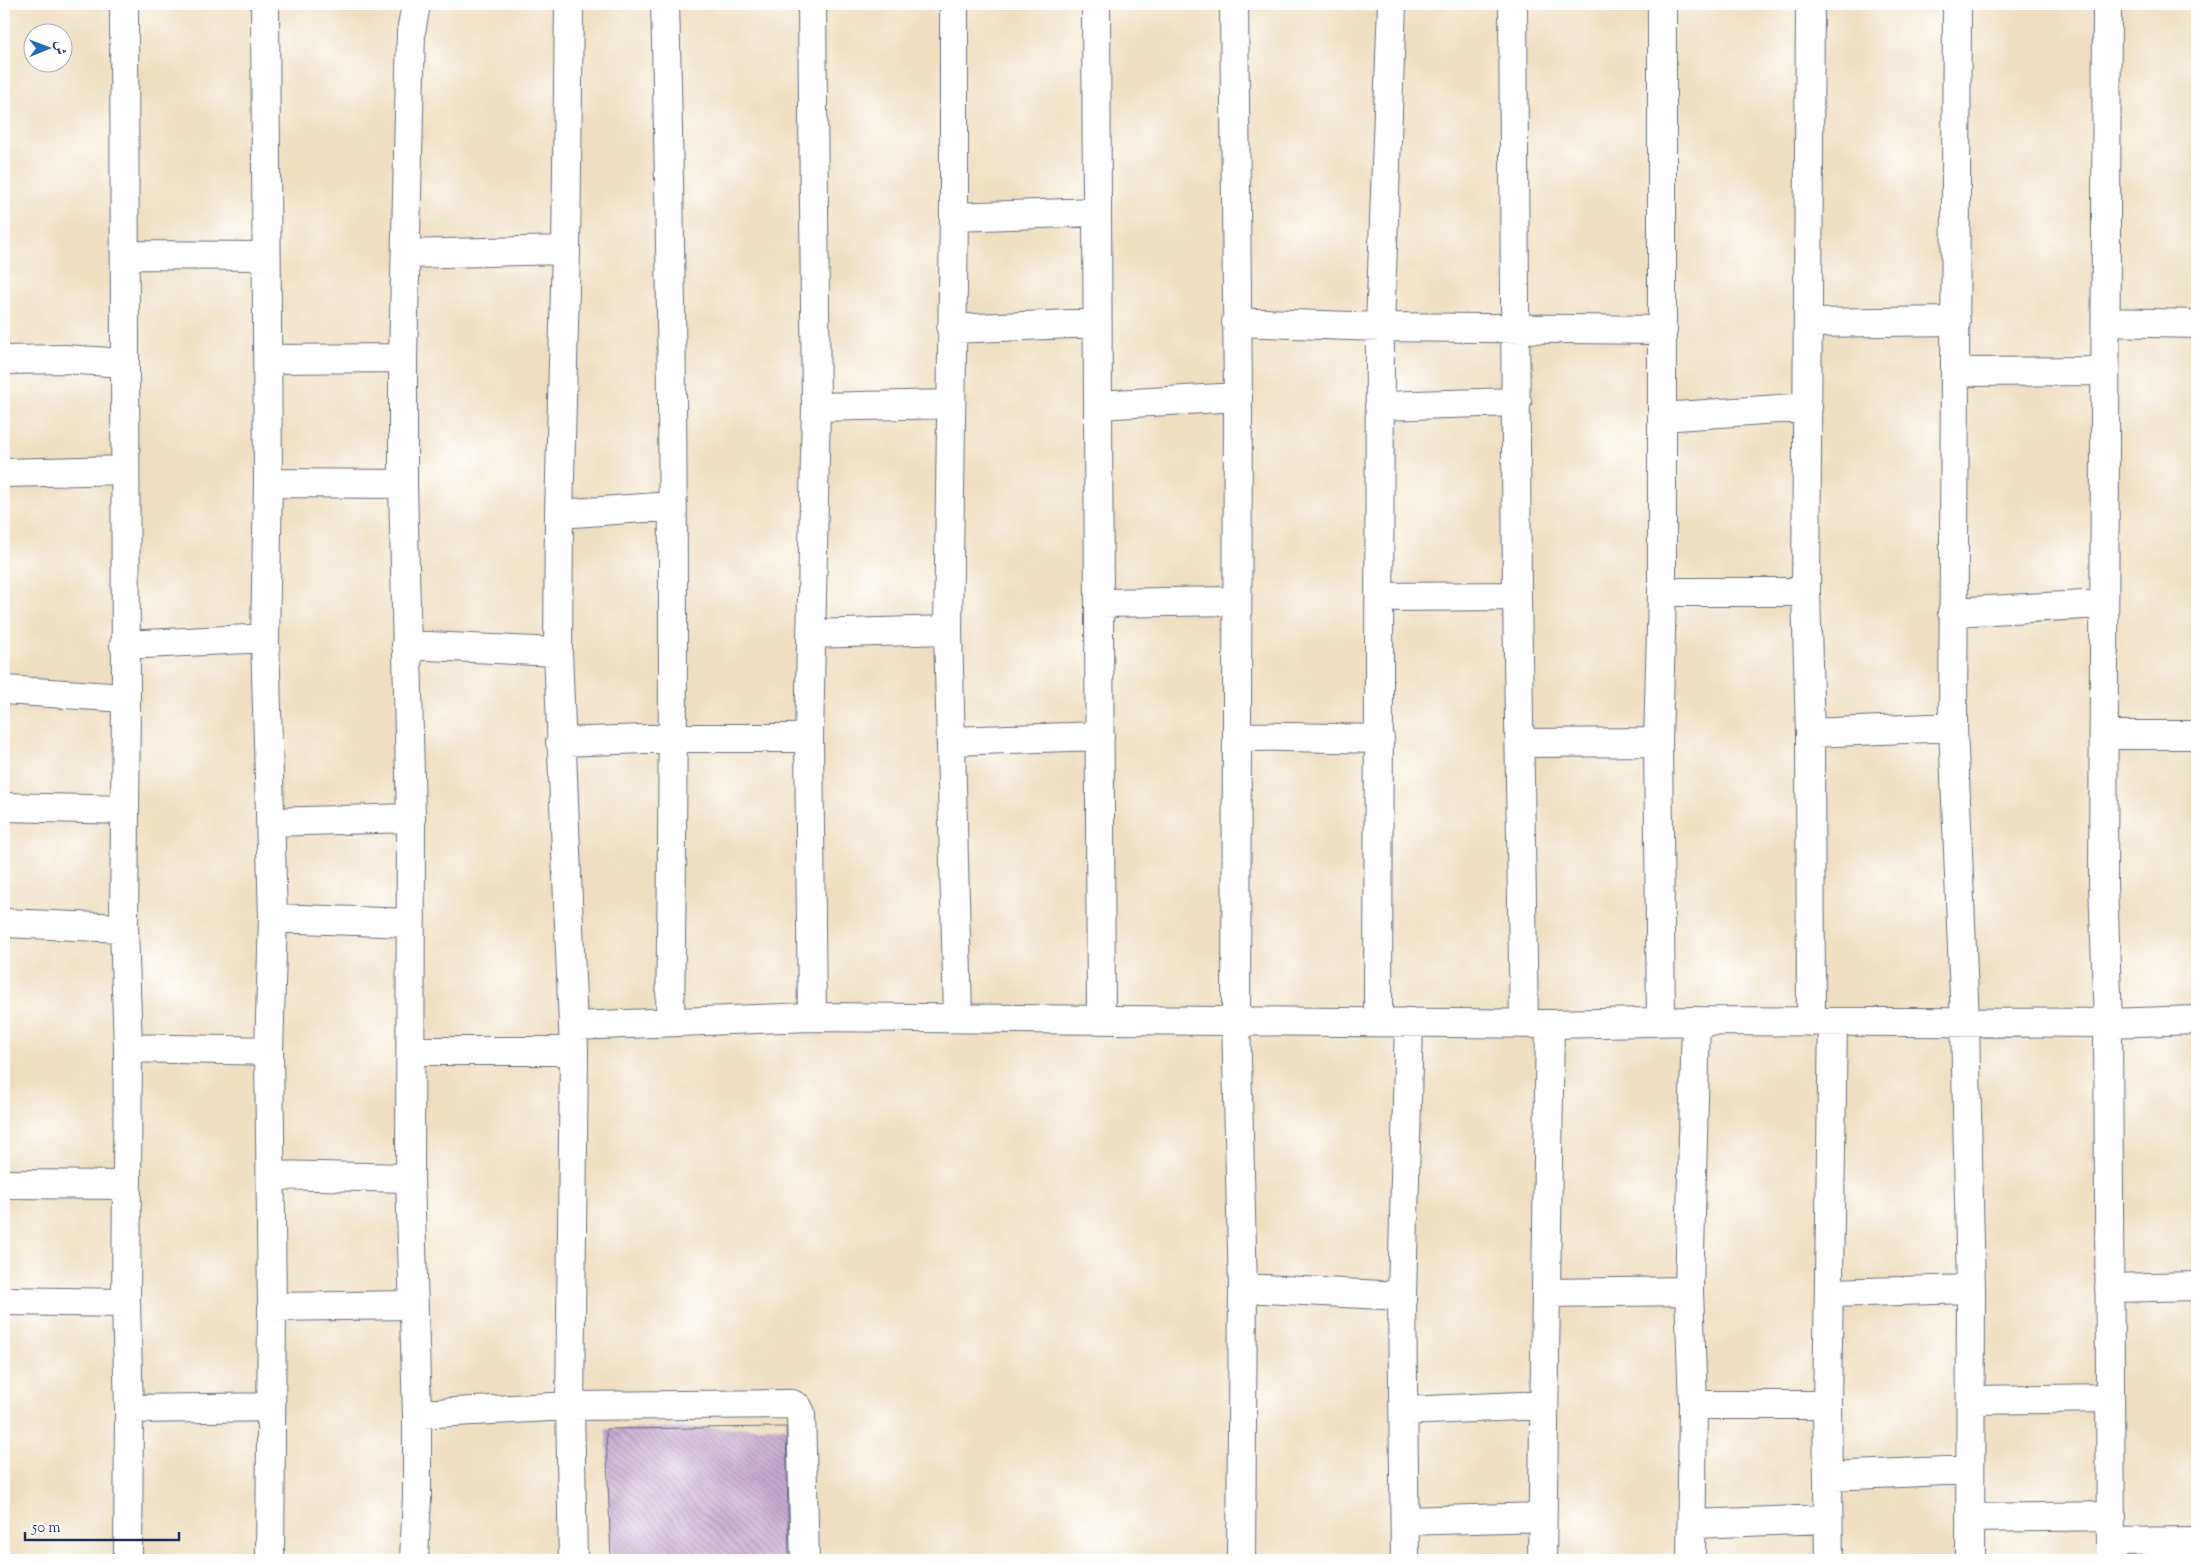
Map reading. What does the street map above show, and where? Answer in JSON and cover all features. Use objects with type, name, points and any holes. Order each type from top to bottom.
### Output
[{"type":"street","points":[[124,4],[124,645],[126,698],[124,928],[128,1048],[126,1303],[128,1560]]},
{"type":"street","points":[[265,4],[268,358],[265,638],[273,918],[270,1051],[272,1307],[270,1560]]},
{"type":"street","points":[[414,1560],[417,1496],[410,1178],[411,818],[403,484],[403,358],[412,32],[416,4]]},
{"type":"street","points":[[569,4],[558,652],[573,1039],[570,1406],[573,1560]]},
{"type":"street","points":[[665,4],[671,236],[674,738],[670,1021]]},
{"type":"street","points":[[812,4],[816,407],[809,738],[812,1017]]},
{"type":"street","points":[[954,4],[954,217],[948,630],[958,1017]]},
{"type":"street","points":[[1096,4],[1101,1019]]},
{"type":"street","points":[[1234,4],[1238,397],[1236,1021],[1243,1288],[1241,1560]]},
{"type":"street","points":[[1378,1022],[1380,327],[1392,4]]},
{"type":"street","points":[[1513,4],[1517,328],[1517,596],[1520,743],[1537,1024],[1546,1293],[1542,1560]]},
{"type":"street","points":[[1661,1021],[1658,742],[1662,592],[1662,4]]},
{"type":"street","points":[[1810,4],[1806,592],[1822,1022],[1829,1293],[1827,1405],[1829,1560]]},
{"type":"street","points":[[1957,4],[1956,372],[1952,612],[1953,727],[1965,1023],[1971,1289],[1970,1560]]},
{"type":"street","points":[[2108,4],[2103,883],[2108,1023],[2112,1540]]},
{"type":"street","points":[[954,217],[1096,212]]},
{"type":"street","points":[[406,254],[566,250]]},
{"type":"street","points":[[125,255],[266,256]]},
{"type":"street","points":[[1809,323],[1956,321]]},
{"type":"street","points":[[1236,322],[1380,327],[1663,330]]},
{"type":"street","points":[[2106,322],[2197,324]]},
{"type":"street","points":[[951,330],[1097,323]]},
{"type":"street","points":[[268,358],[403,358]]},
{"type":"street","points":[[4,360],[64,359],[124,363]]},
{"type":"street","points":[[1956,372],[2105,371]]},
{"type":"street","points":[[1098,405],[1238,397]]},
{"type":"street","points":[[1379,406],[1517,402]]},
{"type":"street","points":[[816,407],[950,404]]},
{"type":"street","points":[[1662,417],[1808,407]]},
{"type":"street","points":[[4,473],[124,470]]},
{"type":"street","points":[[268,483],[403,484]]},
{"type":"street","points":[[559,514],[672,506]]},
{"type":"street","points":[[1662,592],[1806,592]]},
{"type":"street","points":[[1380,597],[1517,596]]},
{"type":"street","points":[[1100,603],[1236,601]]},
{"type":"street","points":[[1952,612],[2104,604]]},
{"type":"street","points":[[810,634],[948,630]]},
{"type":"street","points":[[124,645],[265,638]]},
{"type":"street","points":[[406,645],[558,652]]},
{"type":"street","points":[[4,690],[126,698]]},
{"type":"street","points":[[1810,733],[1953,727]]},
{"type":"street","points":[[2104,735],[2197,735]]},
{"type":"street","points":[[951,740],[1100,736]]},
{"type":"street","points":[[1237,736],[1380,739]]},
{"type":"street","points":[[560,742],[674,738],[809,738]]},
{"type":"street","points":[[1520,743],[1658,742]]},
{"type":"street","points":[[4,807],[125,810]]},
{"type":"street","points":[[270,822],[411,818]]},
{"type":"street","points":[[273,918],[410,923]]},
{"type":"street","points":[[4,923],[124,928]]},
{"type":"street","points":[[411,1051],[573,1039],[670,1021],[812,1017],[1537,1024],[1661,1021],[2108,1023],[2197,1020]]},
{"type":"street","points":[[1690,1560],[1693,1405],[1689,1291],[1696,1021]]},
{"type":"street","points":[[1405,1560],[1402,1296],[1409,1022]]},
{"type":"street","points":[[128,1048],[270,1051]]},
{"type":"street","points":[[271,1175],[410,1178]]},
{"type":"street","points":[[4,1184],[127,1185]]},
{"type":"street","points":[[2109,1288],[2197,1286]]},
{"type":"street","points":[[1243,1288],[1402,1296]]},
{"type":"street","points":[[1829,1293],[1971,1289]]},
{"type":"street","points":[[1546,1293],[1689,1291]]},
{"type":"street","points":[[4,1301],[126,1303]]},
{"type":"street","points":[[272,1307],[413,1305]]},
{"type":"street","points":[[1972,1400],[2110,1398]]},
{"type":"street","points":[[416,1414],[570,1406],[786,1404],[798,1407],[801,1413],[805,1560]]},
{"type":"street","points":[[1404,1412],[1544,1405]]},
{"type":"street","points":[[1693,1405],[1827,1405]]},
{"type":"street","points":[[128,1409],[271,1407]]},
{"type":"street","points":[[1829,1476],[1970,1470]]},
{"type":"street","points":[[1405,1522],[1542,1517]]},
{"type":"street","points":[[1970,1518],[2112,1540],[2197,1541]]},
{"type":"street","points":[[1692,1524],[1828,1519]]},
{"type":"building","points":[[786,1427],[789,1560],[611,1560],[606,1429]]}]
